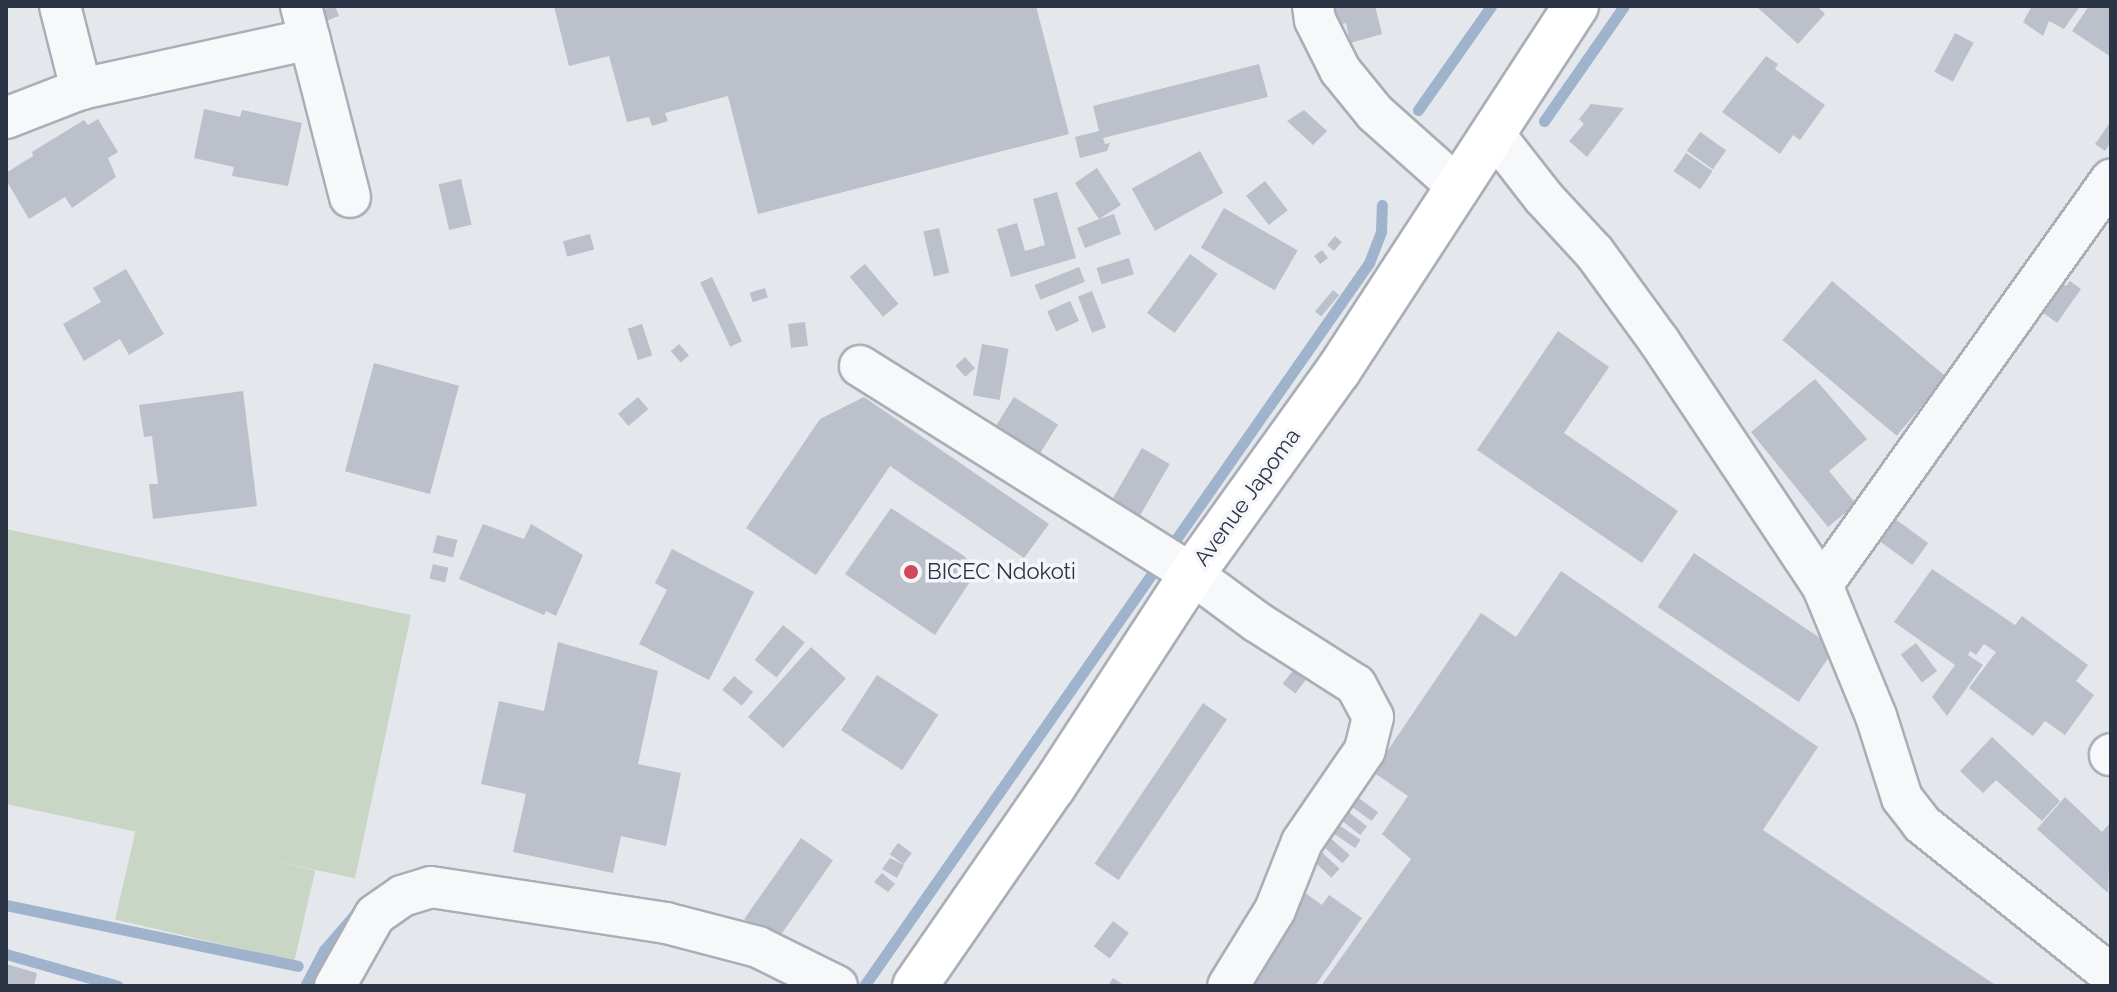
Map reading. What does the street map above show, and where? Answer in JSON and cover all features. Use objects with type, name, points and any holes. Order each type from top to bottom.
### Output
[{"type":"main road","name":"Avenue Japoma","points":[[915,986],[1053,787],[1192,574],[1338,371],[1576,6]]},
{"type":"street","points":[[60,6],[81,89]]},
{"type":"street","points":[[1313,6],[1315,20],[1340,70],[1375,113],[1458,187]]},
{"type":"street","points":[[6,118],[81,89],[306,22],[350,197]]},
{"type":"street","points":[[1494,134],[1622,290],[1822,585],[1876,716],[1902,798],[1922,824],[2111,975]]},
{"type":"street","points":[[1822,585],[2111,180]]},
{"type":"street","points":[[860,366],[1192,574],[1257,622],[1356,685],[1373,717],[1365,750],[1302,842],[1275,910],[1228,986]]},
{"type":"street","points":[[335,986],[375,915],[402,896],[431,887],[666,923],[758,947],[837,986]]},
{"type":"green space","points":[[6,529],[411,615],[355,878],[6,804]]},
{"type":"green space","points":[[136,829],[315,870],[294,961],[115,920]]},
{"type":"building","points":[[335,6],[339,16],[326,21],[321,10]]},
{"type":"building","points":[[554,6],[1036,6],[1069,134],[758,214],[728,96],[665,113],[668,121],[652,126],[649,117],[627,122],[609,56],[569,66]]},
{"type":"building","points":[[1331,6],[1375,6],[1382,34],[1350,43],[1346,23],[1336,26]]},
{"type":"building","points":[[1756,6],[1817,6],[1825,14],[1798,44]]},
{"type":"building","points":[[2032,6],[2080,6],[2064,29],[2049,21],[2043,36],[2023,22]]},
{"type":"building","points":[[2089,6],[2111,6],[2111,57],[2072,31]]},
{"type":"building","points":[[1955,33],[1974,43],[1953,82],[1934,72]]},
{"type":"building","points":[[1766,56],[1778,64],[1775,69],[1825,105],[1800,140],[1793,135],[1780,154],[1722,112]]},
{"type":"building","points":[[1259,64],[1268,97],[1103,138],[1105,144],[1110,143],[1107,151],[1080,158],[1075,137],[1099,131],[1093,106]]},
{"type":"building","points":[[1591,104],[1624,108],[1587,157],[1569,141],[1584,124],[1579,119]]},
{"type":"building","points":[[204,109],[240,117],[242,110],[302,123],[288,186],[232,176],[234,167],[194,158]]},
{"type":"building","points":[[1304,110],[1327,131],[1313,145],[1287,121]]},
{"type":"building","points":[[98,119],[118,152],[108,158],[116,177],[72,208],[65,197],[29,219],[6,180],[6,173],[33,156],[32,152],[84,120],[88,125]]},
{"type":"building","points":[[2111,121],[2111,142],[2105,151],[2095,144]]},
{"type":"building","points":[[1700,132],[1726,150],[1713,169],[1687,151]]},
{"type":"building","points":[[1200,151],[1223,193],[1155,231],[1132,189]]},
{"type":"building","points":[[1686,153],[1713,171],[1700,189],[1674,171]]},
{"type":"building","points":[[1097,168],[1121,205],[1099,219],[1075,183]]},
{"type":"building","points":[[461,179],[472,225],[449,230],[439,184]]},
{"type":"building","points":[[1265,181],[1288,210],[1269,225],[1246,196]]},
{"type":"building","points":[[1057,192],[1076,258],[1011,277],[997,229],[1017,223],[1025,251],[1045,245],[1033,199]]},
{"type":"building","points":[[1224,208],[1298,250],[1275,290],[1201,248]]},
{"type":"building","points":[[1114,214],[1121,234],[1085,248],[1077,228]]},
{"type":"building","points":[[939,228],[949,273],[934,276],[923,232]]},
{"type":"building","points":[[590,234],[594,249],[567,257],[563,241]]},
{"type":"building","points":[[1335,236],[1342,242],[1334,251],[1327,245]]},
{"type":"building","points":[[1322,250],[1328,258],[1320,264],[1314,256]]},
{"type":"building","points":[[1190,254],[1218,274],[1175,333],[1147,313]]},
{"type":"building","points":[[1129,258],[1134,274],[1101,284],[1096,268]]},
{"type":"building","points":[[865,264],[898,304],[883,317],[850,277]]},
{"type":"building","points":[[1079,267],[1085,282],[1040,300],[1034,285]]},
{"type":"building","points":[[126,269],[164,334],[129,355],[120,339],[84,361],[63,324],[101,302],[93,288]]},
{"type":"building","points":[[712,277],[742,341],[730,347],[700,282]]},
{"type":"building","points":[[1832,281],[1946,377],[1897,436],[1783,340]]},
{"type":"building","points":[[2070,281],[2081,289],[2057,323],[2041,311],[2061,282],[2066,286]]},
{"type":"building","points":[[765,288],[768,298],[753,302],[750,293]]},
{"type":"building","points":[[1333,290],[1339,295],[1321,317],[1315,311]]},
{"type":"building","points":[[1092,291],[1106,327],[1092,333],[1078,296]]},
{"type":"building","points":[[1070,301],[1079,321],[1056,331],[1047,311]]},
{"type":"building","points":[[805,322],[808,346],[791,348],[788,324]]},
{"type":"building","points":[[642,324],[652,355],[638,360],[628,329]]},
{"type":"building","points":[[1558,331],[1609,367],[1564,433],[1678,511],[1642,563],[1477,450]]},
{"type":"building","points":[[679,344],[689,355],[681,363],[671,351]]},
{"type":"building","points":[[982,344],[1009,349],[1000,400],[973,395]]},
{"type":"building","points":[[965,357],[975,368],[965,377],[955,366]]},
{"type":"building","points":[[374,363],[459,386],[430,494],[345,471]]},
{"type":"building","points":[[1815,379],[1867,439],[1829,471],[1856,504],[1828,527],[1751,432]]},
{"type":"building","points":[[243,391],[257,506],[153,519],[149,484],[158,484],[152,436],[144,437],[139,405]]},
{"type":"building","points":[[638,397],[648,409],[628,426],[618,414]]},
{"type":"building","points":[[864,397],[1049,524],[1024,558],[890,466],[816,575],[746,528],[820,419]]},
{"type":"building","points":[[1014,397],[1058,425],[1035,462],[991,434]]},
{"type":"building","points":[[1142,448],[1170,464],[1139,517],[1112,501]]},
{"type":"building","name":"BICEC Ndokoti","points":[[891,508],[964,556],[977,571],[935,635],[845,574]]},
{"type":"building","points":[[1895,519],[1928,543],[1912,565],[1879,541]]},
{"type":"building","points":[[483,524],[524,539],[531,524],[583,555],[556,616],[546,611],[544,615],[459,579]]},
{"type":"building","points":[[437,535],[457,540],[453,558],[433,552]]},
{"type":"building","points":[[672,549],[754,592],[709,680],[639,644],[667,590],[655,583]]},
{"type":"building","points":[[1694,553],[1835,648],[1799,702],[1658,607]]},
{"type":"building","points":[[433,564],[449,568],[445,582],[429,579]]},
{"type":"building","points":[[1932,569],[2015,625],[2022,616],[2088,665],[2076,681],[2094,695],[2065,735],[2045,721],[2033,736],[1969,688],[1996,652],[1984,644],[1976,655],[1970,651],[1968,655],[1983,665],[1947,716],[1932,697],[1955,665],[1894,622]]},
{"type":"building","points":[[1561,571],[1818,747],[1763,830],[1997,986],[1321,986],[1411,859],[1382,834],[1408,796],[1373,772],[1481,613],[1516,637]]},
{"type":"building","points":[[783,625],[805,643],[776,678],[755,660]]},
{"type":"building","points":[[558,642],[658,671],[638,764],[681,773],[666,846],[621,836],[613,873],[513,852],[526,794],[481,784],[499,701],[544,711]]},
{"type":"building","points":[[1916,643],[1937,671],[1922,682],[1901,654]]},
{"type":"building","points":[[811,647],[846,678],[783,748],[748,717]]},
{"type":"building","points":[[1298,664],[1311,674],[1295,694],[1283,684]]},
{"type":"building","points":[[877,675],[938,715],[902,770],[841,730]]},
{"type":"building","points":[[734,676],[753,692],[742,706],[722,690]]},
{"type":"building","points":[[1203,703],[1227,719],[1119,880],[1095,864]]},
{"type":"building","points":[[1992,737],[2060,801],[2042,821],[1996,780],[1983,793],[1960,771]]},
{"type":"building","points":[[1349,791],[1378,812],[1372,821],[1343,800]]},
{"type":"building","points":[[2065,797],[2102,832],[2111,822],[2108,893],[2037,829]]},
{"type":"building","points":[[1341,806],[1367,826],[1360,835],[1334,815]]},
{"type":"building","points":[[1330,819],[1361,840],[1355,848],[1324,827]]},
{"type":"building","points":[[1321,830],[1350,855],[1342,863],[1314,838]]},
{"type":"building","points":[[801,838],[833,860],[776,941],[744,919]]},
{"type":"building","points":[[898,843],[912,853],[904,864],[890,854]]},
{"type":"building","points":[[1314,845],[1340,869],[1331,878],[1306,854]]},
{"type":"building","points":[[890,858],[904,865],[897,878],[882,869]]},
{"type":"building","points":[[882,873],[895,884],[888,892],[874,882]]},
{"type":"building","points":[[1304,892],[1322,905],[1329,895],[1362,918],[1315,986],[1238,986]]},
{"type":"building","points":[[1113,921],[1129,933],[1110,959],[1094,947]]},
{"type":"building","points":[[6,964],[37,973],[34,986],[6,986]]},
{"type":"building","points":[[1113,978],[1125,986],[1108,986]]},
{"type":"waterway","points":[[1418,110],[1491,6]]},
{"type":"waterway","points":[[1544,121],[1624,6]]},
{"type":"waterway","points":[[864,986],[1369,263],[1381,231],[1382,205]]},
{"type":"waterway","points":[[6,905],[298,966]]},
{"type":"waterway","points":[[305,986],[324,950],[363,905]]},
{"type":"waterway","points":[[6,954],[118,986]]},
{"type":"place","name":"BICEC Ndokoti","points":[[911,572]]}]
